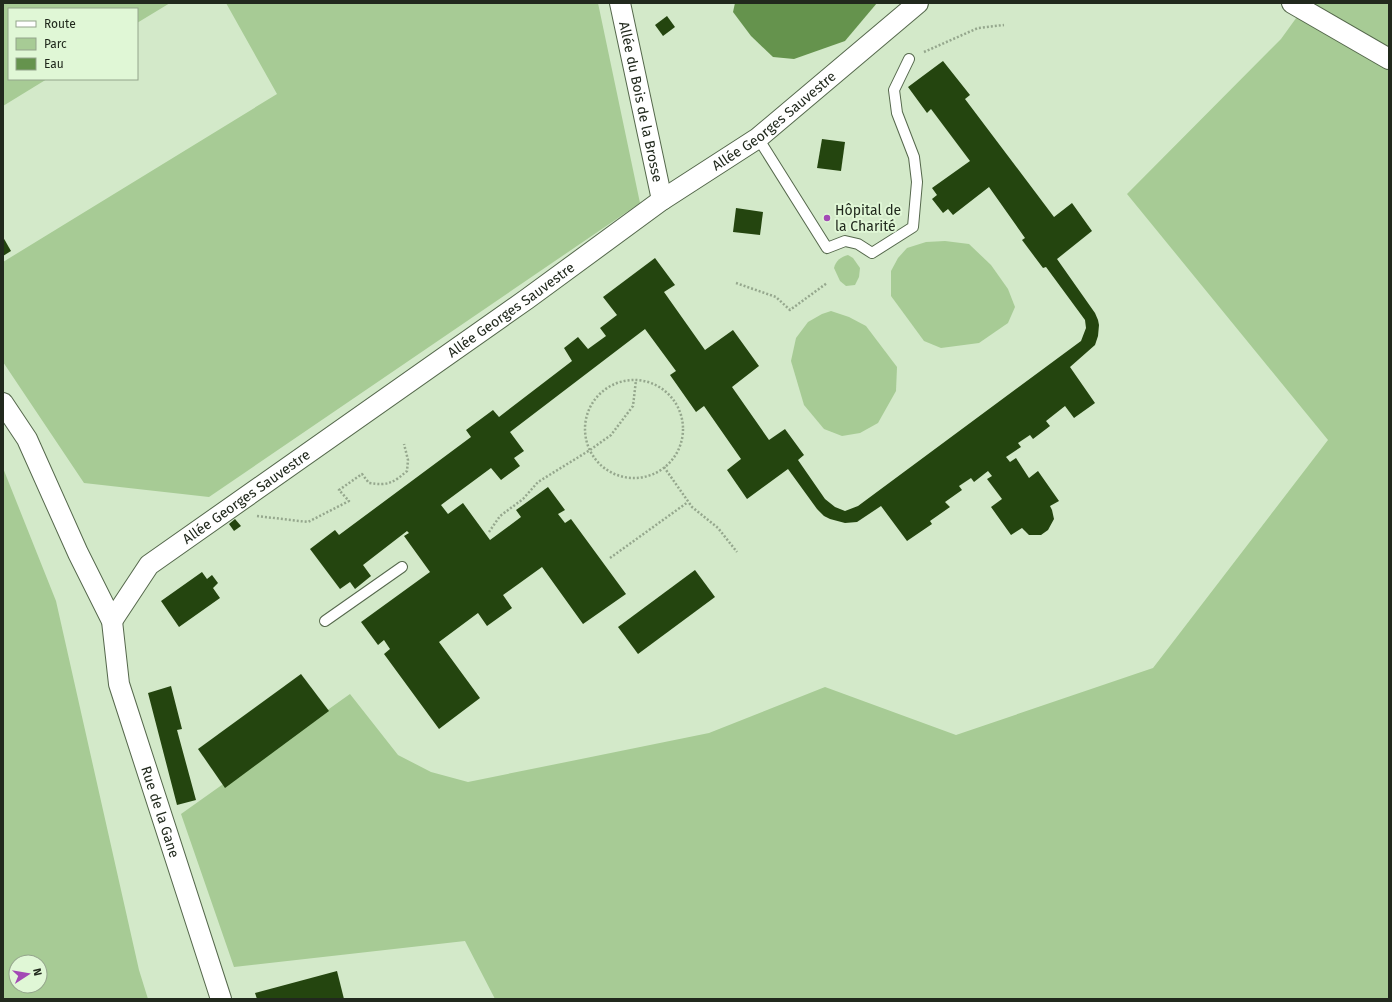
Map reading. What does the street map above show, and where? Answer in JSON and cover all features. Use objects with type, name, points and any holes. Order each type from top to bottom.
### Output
[{"type":"street","name":"Allée du Bois de la Brosse","points":[[620,3],[662,200]]},
{"type":"street","name":"Allée Georges Sauvestre","points":[[112,621],[149,565],[527,299],[662,200],[758,138],[918,3]]},
{"type":"street","points":[[1292,3],[1389,59]]},
{"type":"street","points":[[3,403],[27,439],[78,553],[112,621]]},
{"type":"street","name":"Rue de la Gane","points":[[112,621],[119,684],[221,999]]},
{"type":"lane","points":[[758,138],[827,248],[845,241],[858,244],[872,253],[913,227],[917,182],[914,157],[897,113],[894,90],[909,59]]},
{"type":"lane","points":[[325,621],[402,567]]},
{"type":"path","points":[[909,59],[978,28],[1004,25]]},
{"type":"path","points":[[736,283],[776,297],[790,310],[827,283]]},
{"type":"path","points":[[624,380],[645,380],[664,389],[678,404],[684,424],[682,445],[671,463],[654,475],[634,479],[613,474],[597,462],[590,450],[587,444],[585,423],[591,403],[605,388],[624,380]]},
{"type":"path","points":[[489,532],[500,516],[523,499],[538,482],[590,450],[611,435],[633,406],[636,380]]},
{"type":"path","points":[[255,515],[308,522],[349,501],[339,490],[362,474],[370,483],[382,486],[398,478],[407,471],[408,460],[404,444]]},
{"type":"path","points":[[664,468],[692,507],[718,528],[737,552]]},
{"type":"path","points":[[610,558],[688,502]]},
{"type":"green space","points":[[3,3],[170,3],[138,22],[138,8],[8,8],[8,80],[45,80],[3,106]]},
{"type":"green space","points":[[226,3],[598,3],[640,203],[209,497],[84,483],[3,362],[3,262],[277,94]]},
{"type":"green space","points":[[1307,3],[1389,3],[1389,999],[495,999],[465,941],[234,967],[181,814],[350,694],[398,755],[431,772],[468,782],[709,733],[825,687],[956,735],[1153,668],[1328,440],[1127,194],[1281,39]]},
{"type":"green space","points":[[945,241],[969,244],[991,265],[1008,289],[1015,307],[1008,323],[979,343],[941,348],[924,341],[891,296],[891,271],[898,258],[907,248],[926,242]]},
{"type":"green space","points":[[848,255],[853,258],[860,268],[859,277],[855,285],[846,286],[840,281],[834,268],[839,259]]},
{"type":"green space","points":[[831,311],[849,317],[866,326],[897,367],[896,391],[878,423],[860,433],[842,436],[824,429],[804,405],[791,361],[796,338],[808,322]]},
{"type":"green space","points":[[3,468],[56,601],[139,970],[148,999],[3,999]]},
{"type":"water","points":[[735,3],[877,3],[845,41],[794,59],[773,57],[751,36],[733,12]]},
{"type":"building","points":[[667,16],[675,27],[663,36],[655,25]]},
{"type":"building","points":[[943,61],[970,95],[965,99],[1054,217],[1072,203],[1092,231],[1057,259],[1095,313],[1098,320],[1098,336],[1095,345],[1070,367],[1095,403],[1074,418],[1065,406],[1046,421],[1050,426],[1033,439],[1030,435],[1018,443],[1021,447],[1006,457],[1010,462],[1016,458],[1029,478],[1038,471],[1059,501],[1050,506],[1054,519],[1048,530],[1041,535],[1029,535],[1022,528],[1011,535],[991,507],[1002,499],[987,479],[992,476],[988,471],[974,482],[971,478],[959,486],[962,490],[945,502],[950,507],[930,521],[932,524],[907,541],[881,506],[857,522],[845,523],[824,516],[817,509],[788,469],[747,499],[727,470],[741,459],[704,406],[696,412],[670,375],[676,371],[645,329],[510,432],[524,451],[514,458],[520,466],[501,480],[491,468],[441,505],[448,514],[463,503],[490,540],[521,517],[516,510],[548,487],[565,510],[558,514],[565,523],[571,519],[626,594],[583,624],[542,567],[503,595],[512,608],[487,626],[478,613],[439,642],[480,698],[439,729],[384,654],[390,649],[384,640],[378,645],[361,622],[430,572],[404,536],[409,533],[407,531],[363,565],[371,576],[355,589],[350,582],[340,589],[310,549],[335,530],[339,535],[471,437],[466,430],[493,410],[499,417],[572,361],[564,348],[578,337],[588,349],[606,336],[600,328],[617,315],[603,297],[655,258],[675,285],[664,292],[705,350],[733,330],[759,366],[732,387],[769,440],[785,429],[804,455],[798,460],[825,499],[835,507],[845,511],[858,506],[1081,341],[1086,328],[1085,320],[1046,267],[1043,268],[1022,240],[1025,238],[989,187],[953,215],[948,209],[943,213],[932,199],[937,195],[932,188],[970,161],[931,109],[927,113],[908,87]]},
{"type":"building","points":[[822,139],[845,142],[841,171],[817,168]]},
{"type":"building","points":[[736,208],[763,212],[760,235],[733,232]]},
{"type":"building","points":[[3,237],[11,251],[3,256]]},
{"type":"building","points":[[235,519],[241,526],[234,531],[229,524]]},
{"type":"building","points":[[695,570],[715,597],[638,654],[618,627]]},
{"type":"building","points":[[202,572],[207,579],[212,575],[218,583],[213,588],[220,598],[179,627],[161,601]]},
{"type":"building","points":[[301,674],[329,711],[225,788],[198,749]]},
{"type":"building","points":[[171,686],[182,729],[177,730],[196,800],[177,805],[148,693]]},
{"type":"building","points":[[337,971],[344,999],[257,999],[255,993]]},
{"type":"place","name":"Hôpital de la Charité","points":[[827,218]]}]
